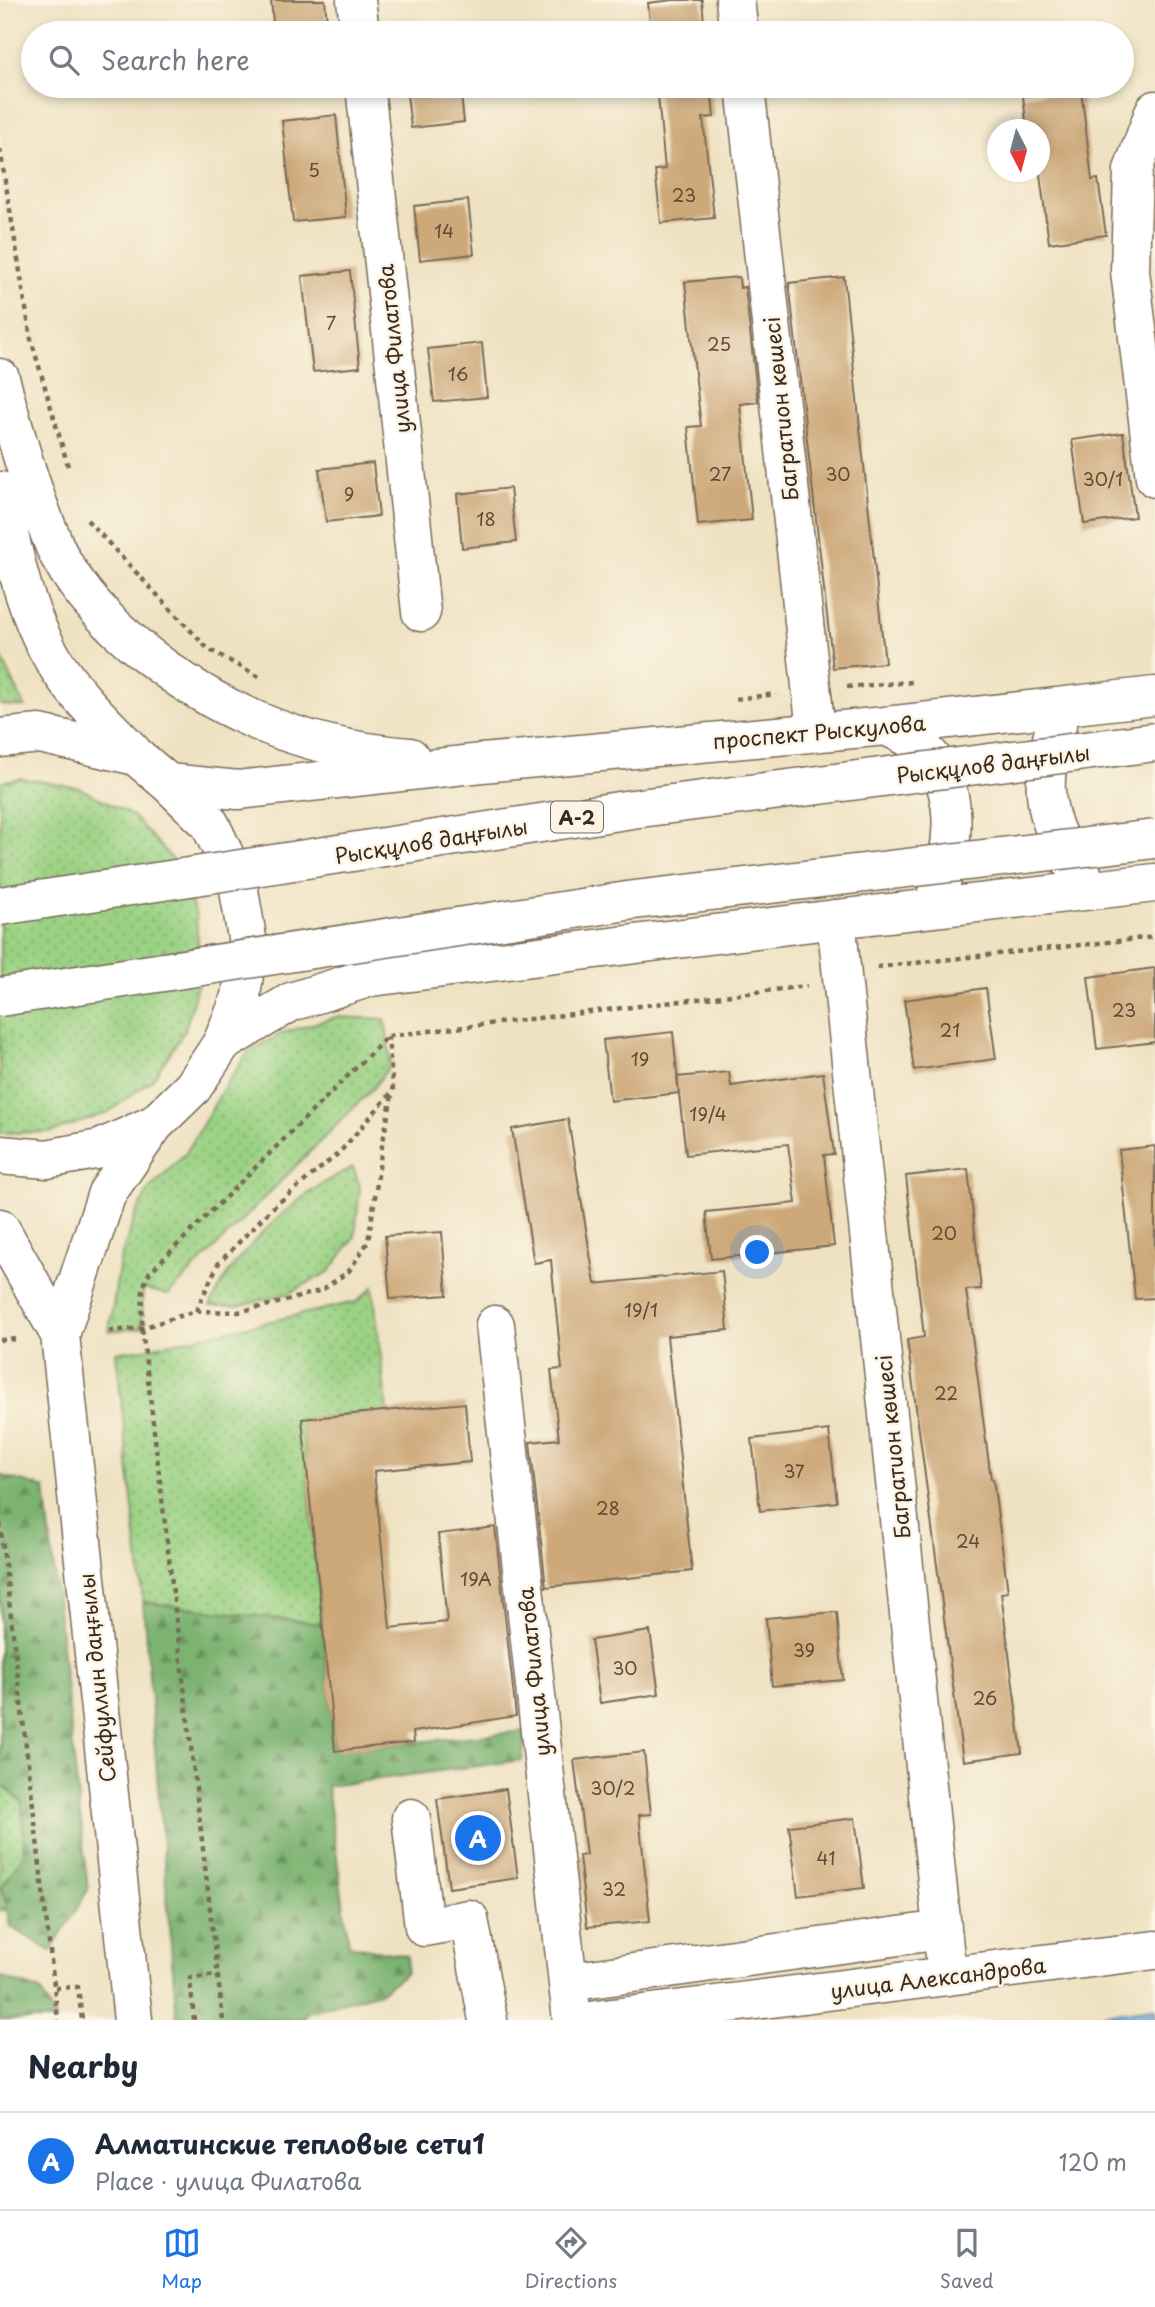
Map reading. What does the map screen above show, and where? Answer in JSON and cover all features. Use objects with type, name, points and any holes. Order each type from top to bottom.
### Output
[{"type":"main road","points":[[356,0],[359,21]]},
{"type":"main road","points":[[735,0],[738,21]]},
{"type":"main road","name":"улица Филатова","points":[[366,98],[421,612]]},
{"type":"main road","name":"Багратион көшесі","points":[[746,98],[816,731]]},
{"type":"main road","points":[[1155,110],[1133,170],[1130,271],[1155,478]]},
{"type":"main road","points":[[0,377],[32,488],[61,559],[98,610],[141,651],[195,687],[254,720],[311,740],[389,755],[482,763]]},
{"type":"main road","points":[[0,491],[17,572],[43,642],[73,688],[136,756],[210,824],[238,884],[248,944],[241,997],[222,1043],[193,1087],[155,1124],[100,1149],[47,1159],[0,1155]]},
{"type":"main road","name":"проспект Рыскулова","points":[[482,763],[886,726],[1155,696]]},
{"type":"main road","points":[[1074,705],[1054,730],[1045,770],[1046,804],[1055,832],[1071,865],[1102,890]]},
{"type":"main road","points":[[886,726],[915,741],[935,761],[947,786],[951,815],[951,849],[937,892],[922,910]]},
{"type":"main road","points":[[0,738],[40,734],[136,756]]},
{"type":"main road","name":"Рысқұлов даңғылы","points":[[0,906],[632,809],[1155,742]]},
{"type":"main road","points":[[168,783],[238,790],[482,763]]},
{"type":"main road","points":[[0,997],[635,900],[1155,839]]},
{"type":"main road","points":[[222,1043],[291,1002],[371,977],[836,919],[1155,883]]},
{"type":"main road","name":"Багратион көшесі","points":[[836,919],[947,1976]]},
{"type":"main road","name":"Сейфуллин даңғылы","points":[[60,1335],[107,1193],[155,1124]]},
{"type":"main road","name":"Сейфуллин даңғылы","points":[[0,1228],[60,1335],[133,2020]]},
{"type":"main road","name":"улица Филатова","points":[[495,1325],[572,2020]]},
{"type":"main road","points":[[411,1818],[424,1927],[469,1919],[488,2020]]},
{"type":"main road","points":[[568,1982],[942,1930]]},
{"type":"main road","name":"улица Александрова","points":[[596,2020],[1155,1950]]},
{"type":"path","points":[[0,149],[31,339],[71,478]]},
{"type":"path","points":[[82,515],[208,649],[265,680]]},
{"type":"path","points":[[729,700],[812,690]]},
{"type":"path","points":[[223,2020],[142,1328],[143,1288],[149,1273],[388,1037],[1155,937]]},
{"type":"path","points":[[109,1331],[142,1328],[196,1311],[238,1312],[282,1302],[322,1290],[349,1271],[368,1242],[393,1090],[388,1037]]},
{"type":"path","points":[[196,1311],[218,1264],[271,1209],[339,1153],[393,1090]]},
{"type":"path","points":[[0,1340],[18,1339]]},
{"type":"path","points":[[0,1523],[58,2020]]},
{"type":"path","points":[[194,2020],[190,1978],[218,1975]]},
{"type":"path","points":[[55,1988],[78,1987],[82,2020]]},
{"type":"green space","points":[[0,654],[25,707],[0,705]]},
{"type":"green space","points":[[20,778],[80,788],[133,816],[173,860],[196,915],[200,975],[185,1030],[153,1079],[107,1113],[52,1132],[0,1133],[0,782]]},
{"type":"green space","points":[[336,1017],[385,1019],[391,1064],[373,1088],[168,1295],[143,1288],[142,1328],[109,1331],[120,1261],[135,1216],[149,1189],[186,1153],[249,1051],[285,1032]]},
{"type":"green space","points":[[353,1167],[360,1187],[355,1237],[329,1272],[287,1294],[238,1306],[210,1306],[229,1272],[272,1224],[303,1197]]},
{"type":"green space","points":[[373,1287],[387,1411],[302,1419],[322,1624],[143,1602],[116,1352],[145,1349],[356,1302]]},
{"type":"green space","points":[[0,1475],[45,1488],[88,1890],[51,1951],[10,1926],[2,1887],[24,1854],[22,1802],[0,1783]]},
{"type":"green space","points":[[143,1602],[322,1624],[335,1750],[526,1731],[522,1760],[327,1786],[349,1945],[408,1956],[406,1973],[380,1992],[305,2013],[305,2020],[177,2020]]},
{"type":"green space","points":[[0,1783],[22,1802],[24,1854],[2,1887],[7,1909],[0,1911]]},
{"type":"green space","points":[[0,1977],[40,1990],[56,2020],[0,2020]]},
{"type":"water","points":[[1155,2008],[1155,2020],[1054,2020]]},
{"type":"building","points":[[271,0],[325,0],[327,21],[273,21]]},
{"type":"building","points":[[702,0],[704,21],[650,21],[648,3]]},
{"type":"building","points":[[407,98],[461,98],[464,122],[411,128]]},
{"type":"building","points":[[658,98],[712,98],[714,117],[703,118],[714,218],[661,223],[655,170],[665,169]]},
{"type":"building","points":[[1023,98],[1082,98],[1092,180],[1098,179],[1106,235],[1049,243],[1041,182],[1050,182],[1050,119],[1026,119]]},
{"type":"building","points":[[336,115],[346,217],[293,222],[282,121]]},
{"type":"building","points":[[468,200],[474,254],[420,260],[414,206]]},
{"type":"building","points":[[350,271],[360,367],[313,372],[302,276]]},
{"type":"building","points":[[739,277],[740,288],[745,287],[758,402],[740,404],[752,520],[698,525],[688,427],[701,426],[685,282]]},
{"type":"building","points":[[844,277],[885,663],[833,668],[789,283]]},
{"type":"building","points":[[482,343],[487,397],[434,402],[428,349]]},
{"type":"building","points":[[1123,433],[1135,517],[1084,524],[1072,440]]},
{"type":"building","points":[[373,463],[379,516],[326,522],[319,469]]},
{"type":"building","points":[[510,488],[516,542],[462,548],[457,494]]},
{"type":"building","points":[[1155,968],[1155,1042],[1097,1049],[1088,977]]},
{"type":"building","points":[[986,988],[996,1059],[914,1070],[904,1000]]},
{"type":"building","points":[[673,1032],[679,1093],[610,1101],[603,1040]]},
{"type":"building","points":[[729,1072],[731,1086],[823,1073],[834,1154],[824,1155],[834,1246],[711,1259],[706,1212],[796,1203],[788,1144],[686,1155],[677,1077]]},
{"type":"building","points":[[568,1119],[595,1284],[722,1271],[728,1330],[667,1336],[692,1571],[546,1587],[530,1442],[559,1439],[551,1370],[562,1369],[551,1260],[534,1263],[512,1129]]},
{"type":"building","points":[[1155,1146],[1155,1298],[1135,1299],[1119,1150]]},
{"type":"building","points":[[968,1169],[981,1289],[966,1290],[1008,1592],[1001,1593],[1022,1753],[963,1761],[907,1340],[924,1337],[906,1176]]},
{"type":"building","points":[[442,1232],[447,1295],[390,1299],[385,1236]]},
{"type":"building","points":[[465,1403],[470,1462],[374,1471],[390,1628],[447,1622],[438,1534],[495,1527],[516,1716],[413,1732],[414,1742],[335,1751],[302,1419]]},
{"type":"building","points":[[829,1430],[837,1502],[760,1511],[752,1439]]},
{"type":"building","points":[[837,1612],[843,1680],[772,1686],[766,1618]]},
{"type":"building","points":[[650,1631],[659,1694],[600,1703],[591,1640]]},
{"type":"building","points":[[644,1752],[651,1814],[639,1815],[650,1921],[587,1927],[579,1856],[586,1855],[574,1760]]},
{"type":"building","points":[[506,1789],[518,1878],[449,1888],[437,1799]]},
{"type":"building","points":[[855,1818],[864,1888],[798,1896],[789,1826]]},
{"type":"place","name":"Алматинские тепловые сети1","points":[[478,1838]]}]
